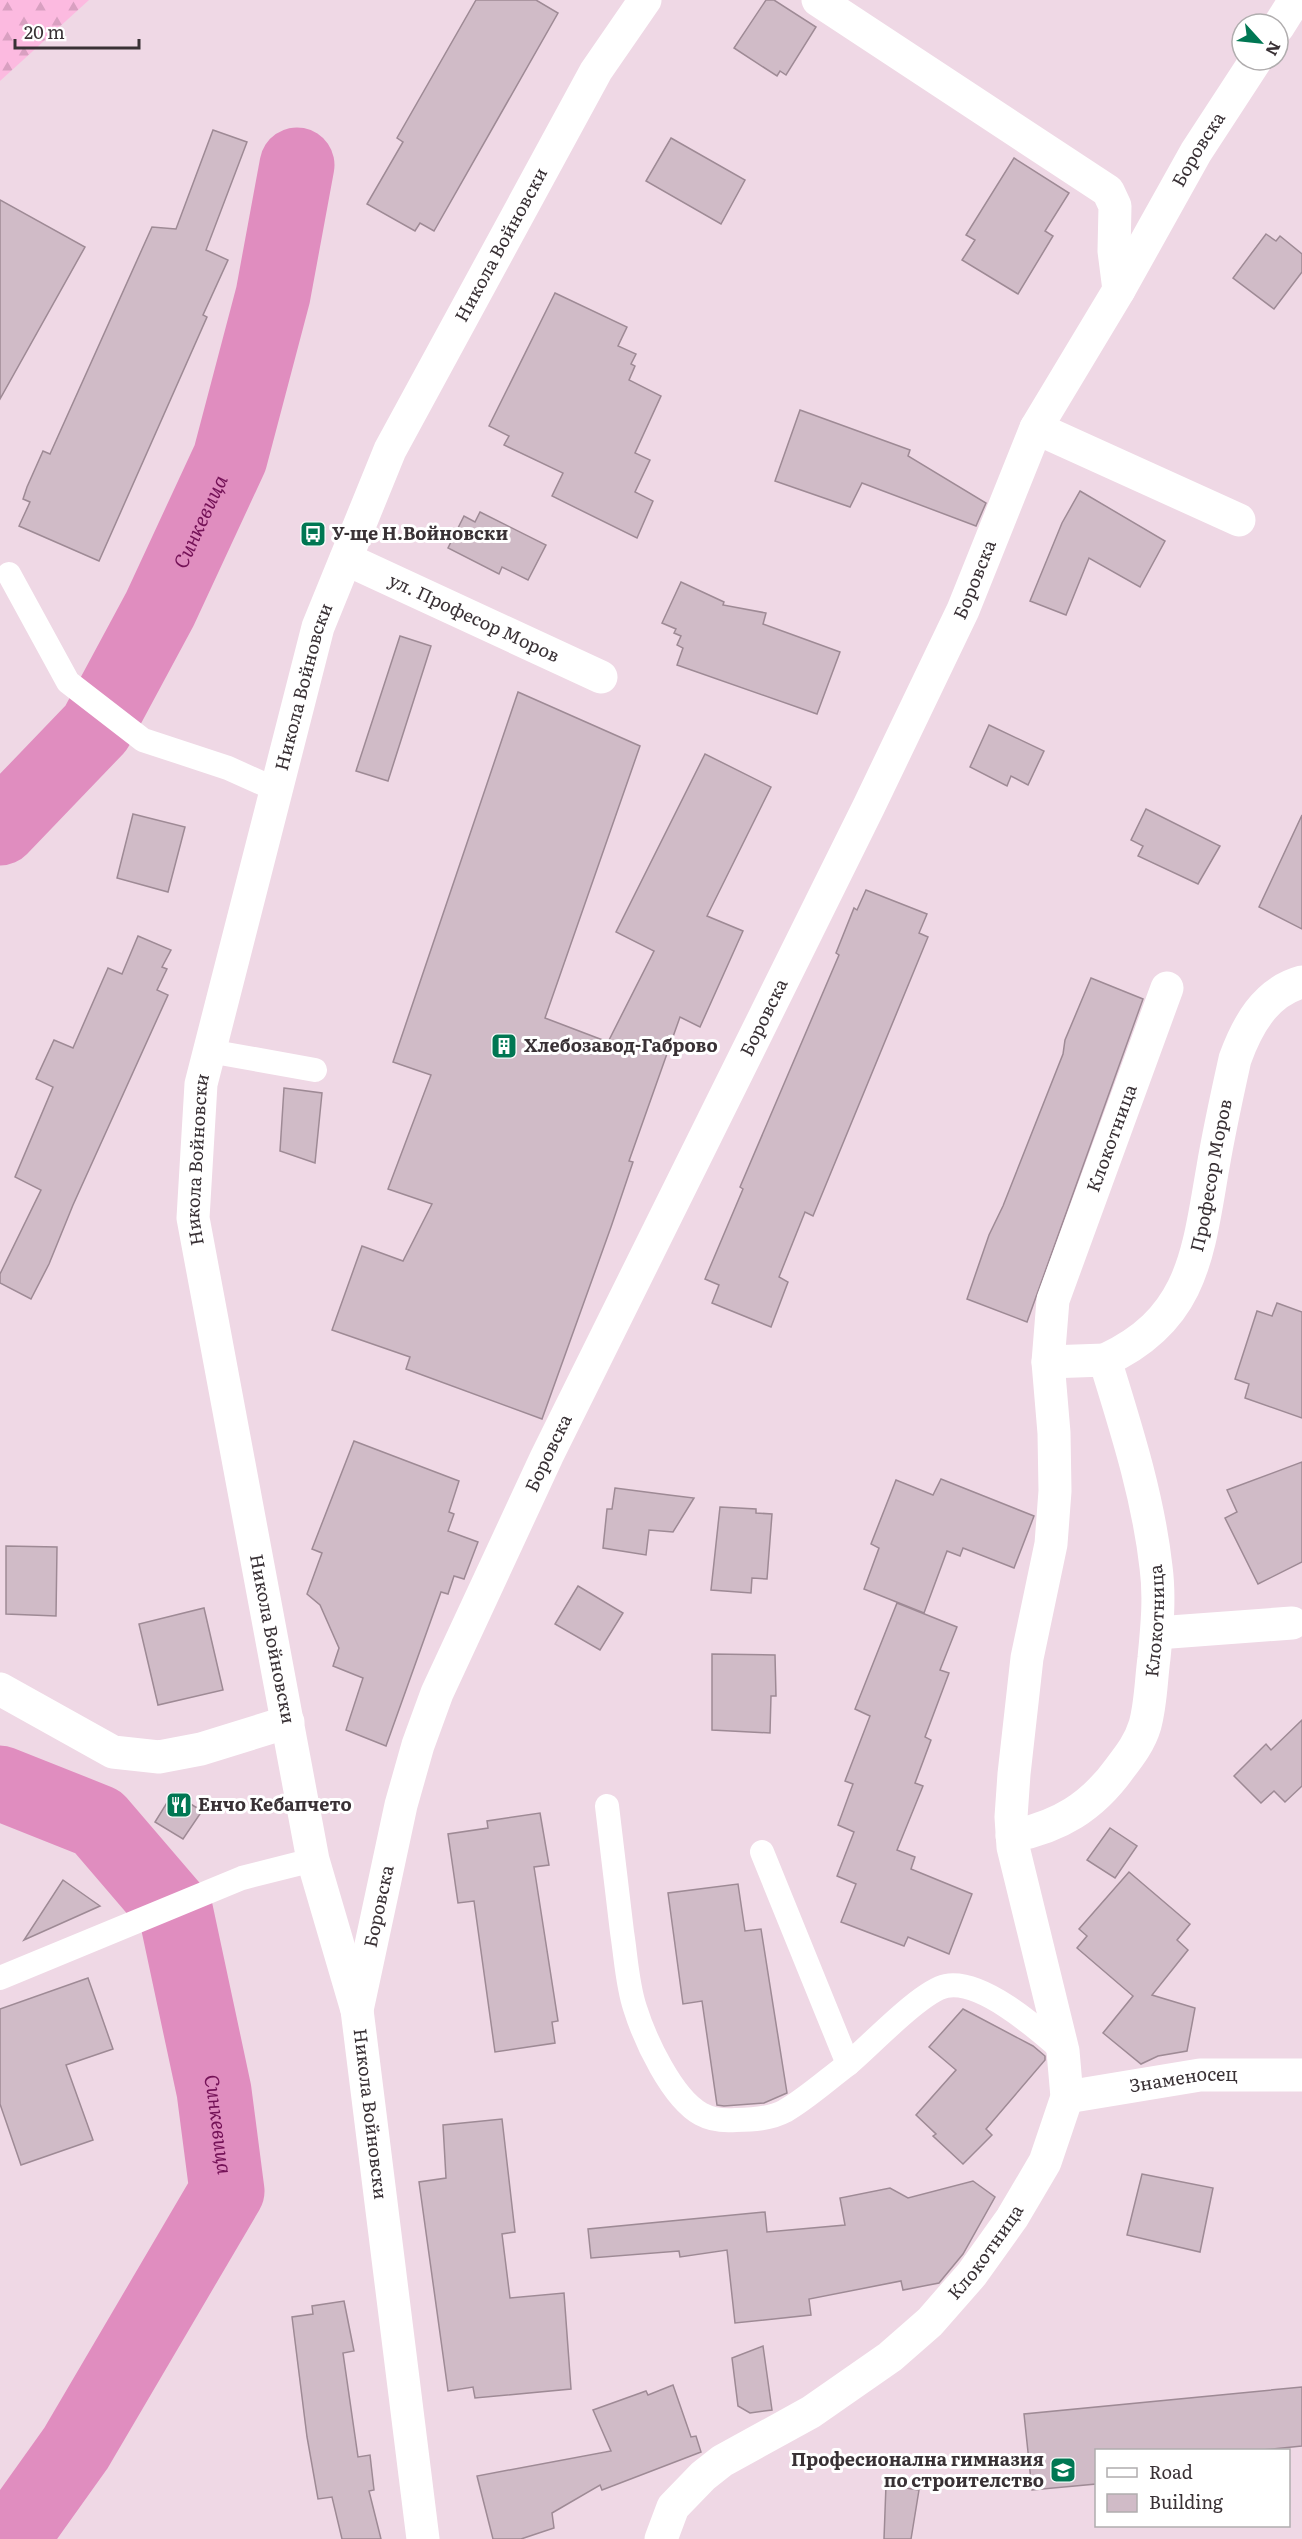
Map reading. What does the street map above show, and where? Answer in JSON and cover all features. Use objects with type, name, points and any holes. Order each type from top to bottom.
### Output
[{"type":"street","name":"Никола Войновски","points":[[423,2539],[357,2010],[313,1860],[193,1218],[201,1084],[318,627],[390,450],[596,71],[645,0]]},
{"type":"street","points":[[818,0],[1108,191],[1115,206],[1114,251],[1119,290]]},
{"type":"street","name":"Боровска","points":[[357,2010],[401,1805],[436,1693],[547,1456],[869,806],[963,610],[1036,428],[1119,290],[1196,152],[1248,72]]},
{"type":"street","points":[[1036,428],[1239,520]]},
{"type":"street","name":"ул. Професор Моров","points":[[346,559],[601,676]]},
{"type":"street","name":"Професор Моров","points":[[1105,1360],[1126,1350],[1160,1322],[1178,1299],[1190,1278],[1201,1241],[1233,1070],[1244,1034],[1257,1014],[1275,995],[1302,982]]},
{"type":"street","name":"Клокотница","points":[[661,2539],[673,2507],[703,2476],[731,2456],[811,2412],[890,2357],[930,2322],[972,2274],[1012,2218],[1045,2162],[1066,2097],[1063,2051],[1012,1836],[1014,1774],[1027,1658],[1051,1544],[1054,1502],[1054,1432],[1048,1362],[1053,1300],[1167,988]]},
{"type":"street","points":[[1048,1362],[1105,1360]]},
{"type":"street","name":"Клокотница","points":[[1012,1836],[1039,1831],[1083,1809],[1109,1784],[1128,1758],[1145,1726],[1151,1694],[1157,1633],[1157,1569],[1134,1458],[1105,1360]]},
{"type":"street","points":[[1157,1633],[1292,1623]]},
{"type":"street","points":[[0,1689],[112,1752],[159,1757],[201,1749],[288,1722]]},
{"type":"street","name":"Знаменосец","points":[[1066,2097],[1200,2075],[1302,2074]]},
{"type":"lane","points":[[9,574],[68,682],[143,740],[228,768],[277,790]]},
{"type":"lane","points":[[209,1051],[315,1070]]},
{"type":"lane","points":[[607,1806],[628,1976],[634,2007],[677,2093],[689,2106],[702,2115],[721,2121],[762,2119],[784,2111],[848,2064],[936,1990],[947,1986],[978,1992],[997,2002],[1035,2027],[1063,2051]]},
{"type":"lane","points":[[762,1852],[848,2064]]},
{"type":"lane","points":[[0,1978],[91,1943],[242,1878],[313,1860]]},
{"type":"green space","points":[[0,0],[89,0],[0,81]]},
{"type":"building","points":[[476,0],[536,0],[558,13],[434,231],[420,223],[415,231],[367,204],[403,142],[397,138]]},
{"type":"building","points":[[766,0],[774,0],[816,27],[786,75],[780,71],[777,76],[734,48]]},
{"type":"building","points":[[213,130],[247,142],[206,250],[228,260],[203,315],[207,317],[99,561],[19,526],[30,502],[23,499],[43,451],[50,454],[152,227],[176,229]]},
{"type":"building","points":[[671,138],[745,180],[721,224],[646,181]]},
{"type":"building","points":[[1014,158],[1069,193],[1045,231],[1053,236],[1018,294],[962,260],[975,240],[966,235]]},
{"type":"building","points":[[0,200],[85,247],[0,399]]},
{"type":"building","points":[[1266,234],[1276,241],[1280,236],[1302,254],[1302,272],[1274,309],[1233,278]]},
{"type":"building","points":[[555,293],[627,327],[618,346],[636,354],[631,364],[635,366],[629,380],[661,396],[635,453],[650,460],[635,492],[653,501],[637,538],[552,496],[563,473],[504,445],[509,436],[489,426]]},
{"type":"building","points":[[800,410],[910,450],[908,456],[986,503],[976,526],[862,483],[850,507],[775,481]]},
{"type":"building","points":[[1080,491],[1165,541],[1140,587],[1089,558],[1066,615],[1030,601],[1062,523]]},
{"type":"building","points":[[480,512],[546,545],[528,580],[502,567],[499,574],[448,548],[464,516],[475,522]]},
{"type":"building","points":[[681,582],[724,602],[723,605],[766,613],[763,624],[840,652],[817,714],[677,665],[683,648],[677,645],[681,636],[674,633],[676,629],[662,623]]},
{"type":"building","points":[[400,636],[431,646],[388,781],[356,771]]},
{"type":"building","name":"Хлебозавод-Габрово","points":[[518,692],[640,746],[545,1018],[608,1042],[654,951],[616,932],[705,754],[771,787],[707,916],[743,931],[700,1027],[680,1017],[629,1161],[633,1162],[611,1227],[542,1419],[406,1369],[410,1357],[332,1330],[362,1246],[403,1261],[432,1204],[388,1189],[431,1075],[393,1062]]},
{"type":"building","points":[[989,725],[1044,751],[1028,785],[1011,776],[1007,786],[970,767]]},
{"type":"building","points":[[1146,809],[1220,846],[1198,884],[1138,856],[1143,846],[1131,840]]},
{"type":"building","points":[[133,814],[185,827],[168,892],[117,878]]},
{"type":"building","points":[[1302,815],[1302,929],[1259,907]]},
{"type":"building","points":[[866,890],[927,914],[919,933],[928,937],[813,1216],[805,1212],[779,1277],[788,1282],[771,1327],[712,1303],[719,1285],[705,1279],[743,1189],[740,1187],[839,955],[836,953],[854,908],[857,910]]},
{"type":"building","points":[[138,936],[171,950],[162,967],[167,969],[157,990],[168,995],[73,1205],[49,1264],[31,1299],[0,1283],[0,1274],[41,1190],[15,1177],[53,1087],[36,1079],[54,1040],[73,1048],[108,968],[122,974]]},
{"type":"building","points":[[1091,978],[1143,999],[1027,1322],[967,1299],[989,1235],[1003,1206],[1063,1054],[1065,1040]]},
{"type":"building","points":[[284,1088],[322,1093],[315,1163],[280,1151]]},
{"type":"building","points":[[1277,1303],[1302,1312],[1302,1418],[1245,1398],[1249,1384],[1235,1379],[1257,1311],[1272,1316]]},
{"type":"building","points":[[354,1441],[459,1481],[449,1512],[454,1514],[448,1531],[478,1542],[464,1579],[454,1576],[448,1594],[441,1592],[386,1746],[346,1730],[363,1678],[333,1666],[339,1648],[320,1605],[307,1594],[322,1553],[312,1549]]},
{"type":"building","points":[[1302,1462],[1302,1562],[1258,1584],[1225,1518],[1237,1512],[1227,1490]]},
{"type":"building","points":[[941,1479],[1034,1516],[1014,1568],[963,1548],[960,1556],[947,1551],[924,1613],[864,1589],[879,1548],[871,1544],[896,1480],[933,1495]]},
{"type":"building","points":[[615,1488],[694,1498],[673,1532],[649,1530],[646,1555],[603,1548],[607,1509],[612,1509]]},
{"type":"building","points":[[720,1507],[756,1509],[756,1513],[772,1514],[767,1579],[752,1578],[751,1593],[711,1590]]},
{"type":"building","points":[[6,1546],[57,1547],[56,1616],[6,1614]]},
{"type":"building","points":[[578,1586],[623,1613],[600,1650],[555,1624]]},
{"type":"building","points":[[897,1603],[957,1627],[940,1670],[949,1673],[925,1737],[931,1740],[915,1783],[923,1786],[897,1850],[915,1857],[911,1869],[972,1894],[949,1954],[908,1937],[904,1946],[841,1922],[856,1884],[837,1876],[854,1832],[838,1825],[853,1784],[845,1781],[870,1716],[855,1709]]},
{"type":"building","points":[[204,1608],[223,1690],[158,1705],[139,1624]]},
{"type":"building","points":[[712,1654],[775,1655],[776,1696],[771,1696],[770,1733],[712,1730]]},
{"type":"building","points":[[1302,1720],[1302,1786],[1285,1802],[1274,1791],[1261,1803],[1234,1776],[1266,1744],[1271,1750]]},
{"type":"building","name":"Енчо Кебапчето","points":[[173,1793],[202,1811],[183,1839],[155,1822]]},
{"type":"building","points":[[540,1813],[549,1865],[534,1867],[558,2021],[552,2022],[555,2043],[495,2052],[474,1901],[458,1903],[448,1834],[488,1828],[487,1821]]},
{"type":"building","points":[[1110,1828],[1137,1846],[1115,1878],[1087,1860]]},
{"type":"building","points":[[1129,1872],[1190,1924],[1177,1940],[1188,1950],[1152,1995],[1195,2008],[1187,2051],[1158,2056],[1141,2064],[1103,2033],[1133,1996],[1077,1948],[1087,1936],[1079,1929]]},
{"type":"building","points":[[63,1880],[100,1906],[24,1940]]},
{"type":"building","points":[[738,1884],[745,1931],[761,1929],[787,2093],[764,2103],[724,2106],[717,2105],[702,2001],[683,2004],[668,1893]]},
{"type":"building","points":[[88,1978],[113,2049],[66,2065],[93,2140],[21,2165],[0,2104],[0,2009]]},
{"type":"building","points":[[963,2009],[1033,2046],[1045,2056],[1045,2060],[986,2129],[992,2135],[963,2164],[933,2136],[936,2134],[916,2115],[956,2070],[929,2047]]},
{"type":"building","points":[[502,2119],[515,2232],[502,2234],[510,2298],[564,2293],[571,2389],[475,2398],[473,2387],[448,2391],[419,2182],[446,2178],[443,2125]]},
{"type":"building","points":[[1142,2174],[1213,2188],[1200,2252],[1127,2235]]},
{"type":"building","points":[[973,2181],[995,2197],[963,2254],[939,2283],[903,2290],[901,2281],[809,2299],[811,2315],[735,2323],[727,2250],[680,2257],[679,2251],[591,2258],[588,2229],[765,2212],[767,2232],[845,2225],[840,2198],[890,2188],[908,2198]]},
{"type":"building","points":[[344,2301],[354,2351],[343,2353],[358,2457],[370,2455],[374,2490],[369,2491],[381,2539],[342,2539],[332,2497],[318,2499],[307,2437],[292,2317],[313,2314],[312,2306]]},
{"type":"building","points":[[763,2346],[772,2410],[750,2413],[738,2406],[732,2358]]},
{"type":"building","points":[[673,2385],[691,2437],[696,2436],[701,2452],[602,2490],[600,2485],[552,2513],[554,2528],[521,2539],[493,2539],[477,2476],[611,2451],[593,2410],[646,2391],[648,2395]]},
{"type":"building","name":"Професионална гимназия по строителство","points":[[1302,2387],[1302,2446],[1273,2449],[1095,2449],[1095,2484],[1032,2490],[1024,2414]]},
{"type":"building","points":[[886,2485],[919,2490],[911,2539],[884,2539]]},
{"type":"waterway","name":"Синкевица","points":[[0,828],[96,728],[160,609],[230,458],[273,295],[297,165]]},
{"type":"waterway","name":"Синкевица","points":[[0,1783],[98,1822],[176,1913],[214,2091],[227,2191],[76,2448],[11,2539]]},
{"type":"place","name":"У-ще Н.Войновски","points":[[313,534]]},
{"type":"place","name":"Хлебозавод-Габрово","points":[[504,1046]]},
{"type":"place","name":"Енчо Кебапчето","points":[[179,1805]]},
{"type":"place","name":"Професионална гимназия по строителство","points":[[1063,2470]]}]
